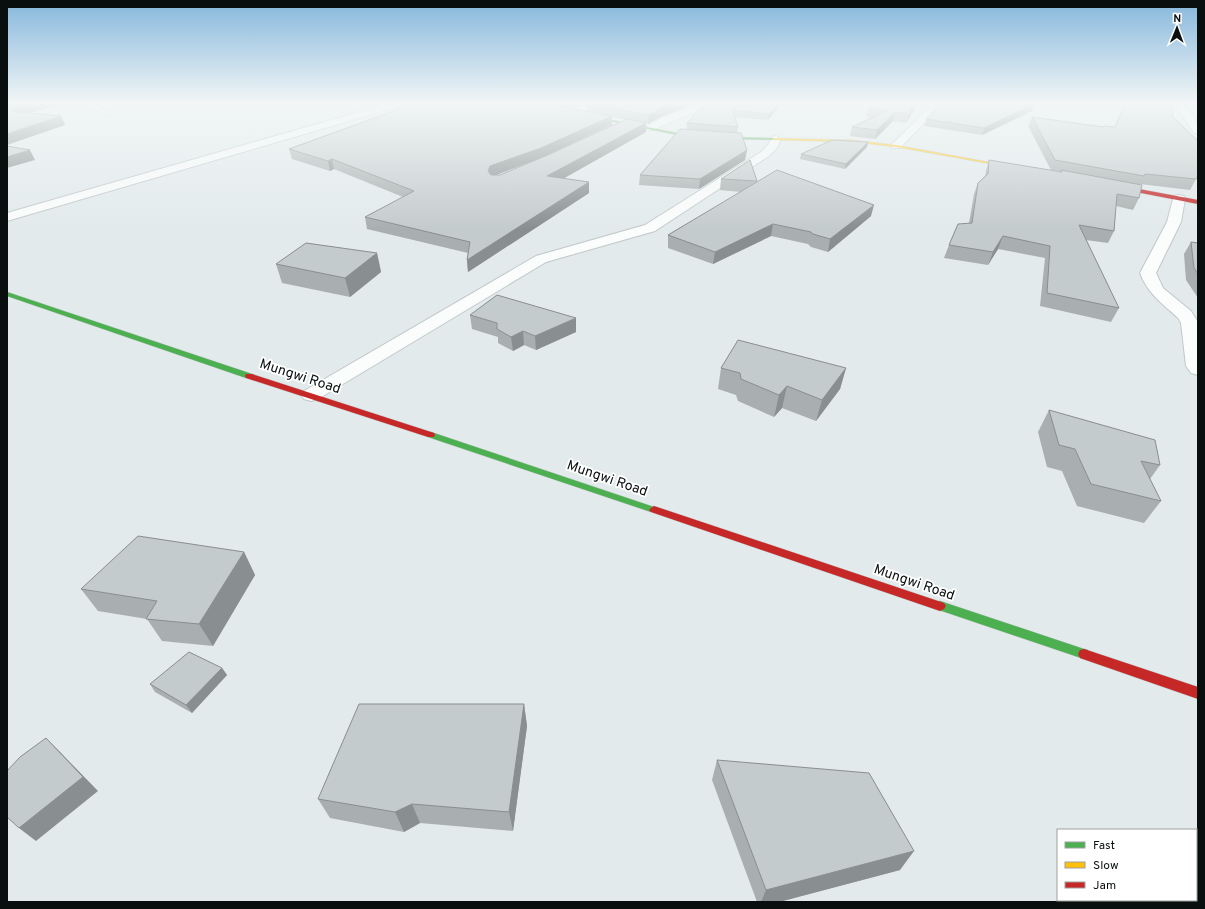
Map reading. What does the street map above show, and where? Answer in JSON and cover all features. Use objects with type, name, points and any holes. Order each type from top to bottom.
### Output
[{"type":"main road","points":[[882,144],[1030,170]]},
{"type":"main road","points":[[1105,184],[1198,202]]},
{"type":"main road","name":"Mungwi Road","points":[[7,294],[197,359],[312,395],[1198,693]]},
{"type":"street","points":[[7,217],[258,144]]},
{"type":"street","points":[[312,395],[541,260],[650,228],[765,154],[774,144]]},
{"type":"street","points":[[1179,199],[1174,222],[1148,273],[1150,282],[1157,291],[1185,315],[1190,323],[1195,366],[1198,369]]},
{"type":"building","points":[[302,144],[549,144],[490,166],[488,171],[491,175],[500,175],[571,144],[606,144],[547,176],[589,182],[467,260],[470,242],[365,217],[414,191],[332,159],[328,161],[289,149]]},
{"type":"building","points":[[667,144],[745,144],[747,150],[700,179],[640,175]]},
{"type":"building","points":[[822,144],[866,144],[846,164],[801,154]]},
{"type":"building","points":[[1047,144],[1198,144],[1198,175],[1196,179],[1145,174],[1144,176],[1055,160]]},
{"type":"building","points":[[7,146],[30,150],[7,157]]},
{"type":"building","points":[[750,160],[757,181],[721,179]]},
{"type":"building","points":[[989,160],[1062,172],[1061,170],[1142,185],[1139,198],[1117,194],[1114,231],[1079,225],[1119,308],[1047,293],[1050,246],[1003,236],[993,252],[949,245],[958,224],[972,223],[978,183],[988,174]]},
{"type":"building","points":[[777,170],[874,205],[830,239],[811,232],[773,224],[715,252],[668,235]]},
{"type":"building","points":[[1191,242],[1198,243],[1198,274],[1194,268]]},
{"type":"building","points":[[306,243],[377,253],[345,278],[276,264]]},
{"type":"building","points":[[497,295],[576,318],[535,336],[523,331],[511,337],[497,329],[497,323],[470,315]]},
{"type":"building","points":[[738,340],[846,368],[822,400],[787,386],[779,395],[741,379],[740,373],[721,368]]},
{"type":"building","points":[[1049,410],[1155,440],[1160,465],[1141,461],[1161,501],[1091,484],[1075,449],[1059,445]]},
{"type":"building","points":[[138,536],[244,552],[199,624],[146,619],[157,601],[81,589]]},
{"type":"building","points":[[189,652],[222,668],[186,705],[150,684]]},
{"type":"building","points":[[359,704],[524,704],[509,812],[412,804],[395,812],[318,799]]},
{"type":"building","points":[[46,738],[83,777],[19,828],[7,817],[7,771],[20,757]]},
{"type":"building","points":[[717,760],[869,773],[914,851],[766,890]]},
{"type":"traffic: fast","points":[[7,294],[249,376]]},
{"type":"traffic: fast","points":[[431,435],[654,510]]},
{"type":"traffic: fast","points":[[940,606],[1084,654]]},
{"type":"traffic: slow","points":[[882,144],[1019,168]]},
{"type":"traffic: jam","points":[[1112,186],[1198,202]]},
{"type":"traffic: jam","points":[[249,376],[431,435]]},
{"type":"traffic: jam","points":[[654,510],[940,606]]},
{"type":"traffic: jam","points":[[1084,654],[1198,693]]}]
